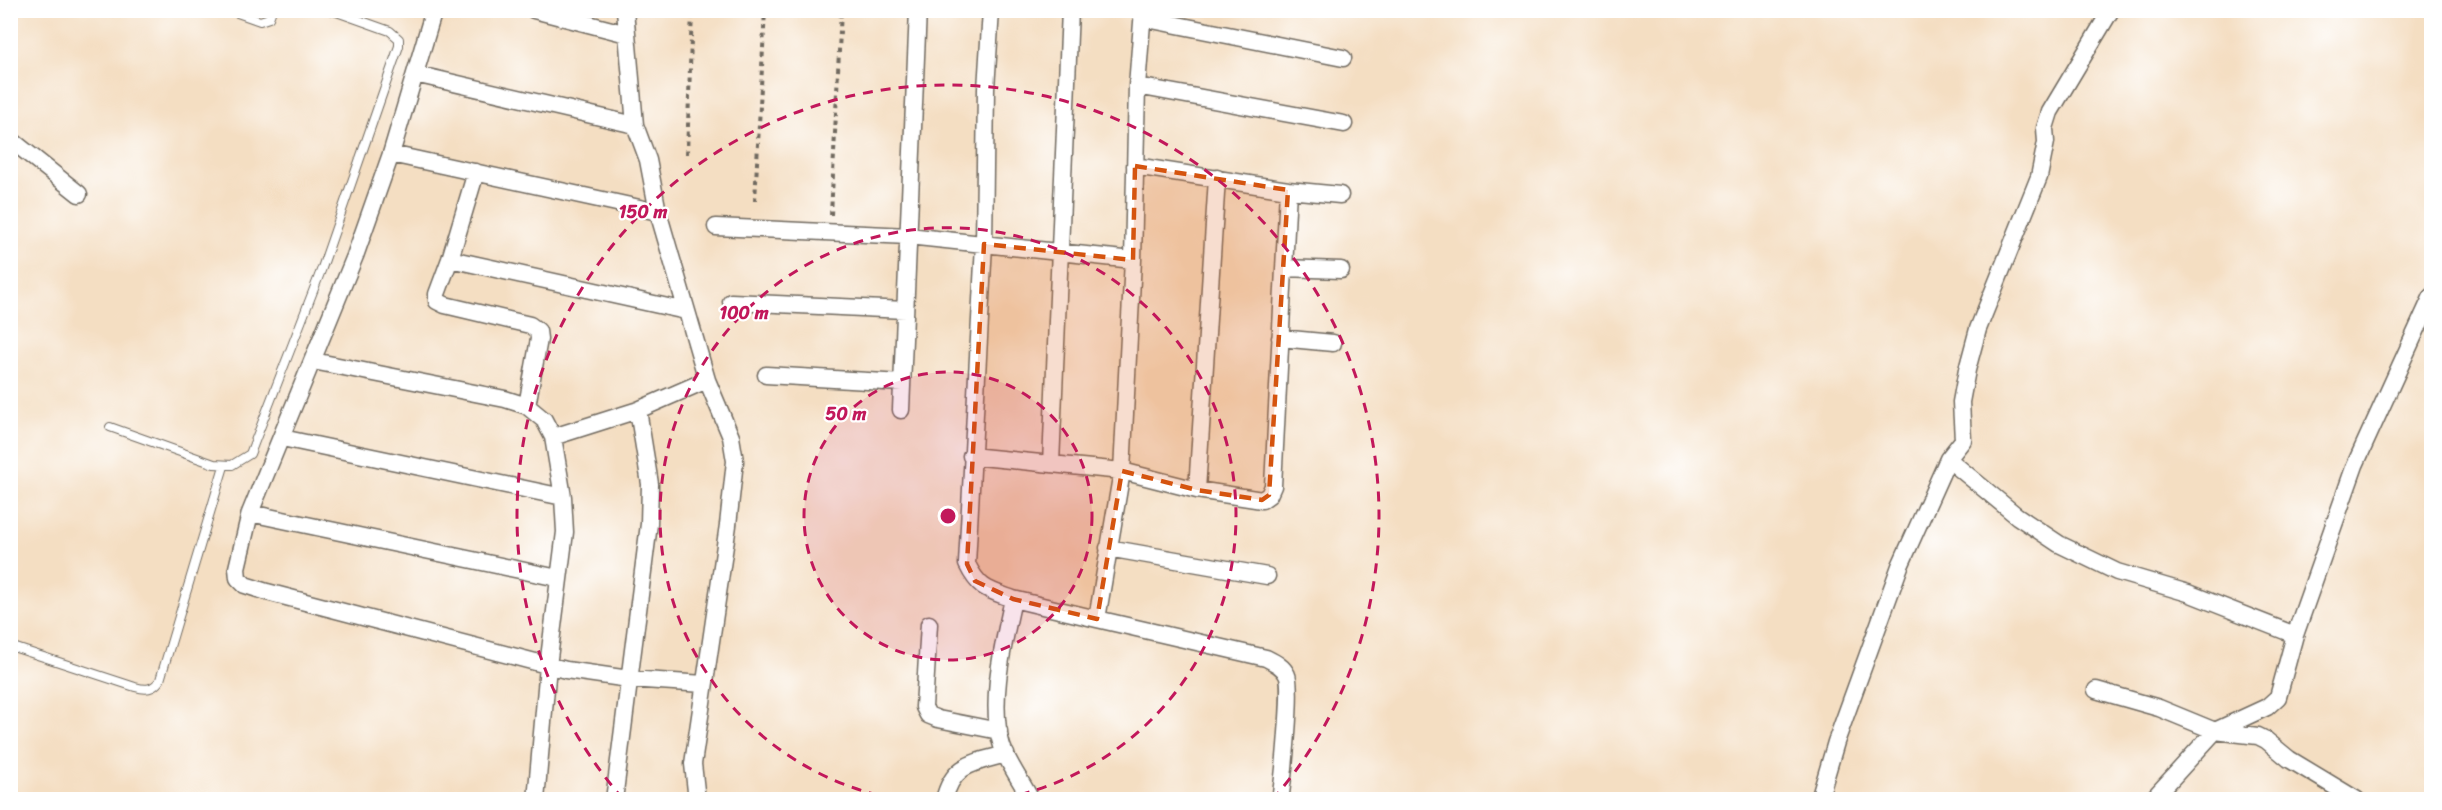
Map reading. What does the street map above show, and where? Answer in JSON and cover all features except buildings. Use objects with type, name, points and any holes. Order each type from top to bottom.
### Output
[{"type":"street","points":[[434,10],[391,154],[355,256],[250,513],[237,568],[237,578],[245,585],[267,592],[548,666],[629,680],[704,684]]},
{"type":"street","points":[[534,10],[627,34]]},
{"type":"street","points":[[625,10],[635,124],[648,160],[658,212],[706,380],[731,437],[735,461],[728,525],[693,764],[697,800]]},
{"type":"street","points":[[901,410],[918,10]]},
{"type":"street","points":[[991,10],[986,89],[984,244],[967,564],[975,581],[990,591],[1013,599],[1266,658],[1278,664],[1288,676],[1289,690],[1284,776],[1280,800]]},
{"type":"street","points":[[1051,464],[1070,10]]},
{"type":"street","points":[[1819,800],[1836,742],[1884,607],[1915,530],[1948,459],[1963,440],[1961,402],[1978,329],[2040,177],[2046,142],[2045,128],[2050,112],[2110,11]]},
{"type":"street","points":[[1097,619],[1122,471],[1133,260],[1137,86],[1142,14],[1343,58]]},
{"type":"street","points":[[415,74],[635,124]]},
{"type":"street","points":[[1137,86],[1344,124]]},
{"type":"street","points":[[10,139],[80,194]]},
{"type":"street","points":[[391,154],[658,212]]},
{"type":"street","points":[[1135,166],[1288,190],[1340,195]]},
{"type":"street","points":[[476,172],[437,294],[437,301],[445,305],[530,325],[538,331],[539,339],[526,406]]},
{"type":"street","points":[[1197,490],[1217,178]]},
{"type":"street","points":[[971,456],[1122,471],[1197,490],[1262,500],[1269,495],[1273,486],[1288,190]]},
{"type":"street","points":[[716,227],[908,236],[1133,260]]},
{"type":"street","points":[[450,259],[686,311]]},
{"type":"street","points":[[1284,268],[1341,270]]},
{"type":"street","points":[[2152,800],[2215,731],[2273,704],[2283,685],[2295,635],[2355,465],[2432,296]]},
{"type":"street","points":[[731,302],[905,310]]},
{"type":"street","points":[[1280,338],[1332,343]]},
{"type":"street","points":[[313,361],[505,399],[526,406],[544,420],[553,437],[563,497],[565,532],[548,666],[536,800]]},
{"type":"street","points":[[766,375],[902,383]]},
{"type":"street","points":[[553,437],[638,410],[706,380]]},
{"type":"street","points":[[614,800],[649,524],[650,484],[638,410]]},
{"type":"street","points":[[282,438],[563,497]]},
{"type":"street","points":[[1948,459],[2017,516],[2059,544],[2117,572],[2188,593],[2295,635]]},
{"type":"street","points":[[250,513],[558,578]]},
{"type":"street","points":[[1108,548],[1267,576]]},
{"type":"street","points":[[1013,599],[997,687],[999,731],[1006,754],[1031,800]]},
{"type":"street","points":[[929,624],[924,707],[928,715],[999,731]]},
{"type":"street","points":[[2096,690],[2159,708],[2215,731],[2259,736],[2289,759],[2357,800]]},
{"type":"street","points":[[944,800],[953,776],[964,768],[1006,754]]},
{"type":"lane","points":[[229,10],[260,21],[269,18],[272,10]]},
{"type":"lane","points":[[110,427],[224,466],[232,465],[250,454],[322,268],[399,46],[399,39],[390,31],[331,10]]},
{"type":"lane","points":[[10,646],[135,687],[144,689],[156,686],[160,680],[224,466]]},
{"type":"path","points":[[687,154],[692,10]]},
{"type":"path","points":[[755,201],[765,10]]},
{"type":"path","points":[[830,222],[841,10]]},
{"type":"highlighted area","points":[[1135,166],[1288,190],[1269,495],[1262,500],[1197,490],[1122,471],[1097,619],[1013,599],[975,581],[967,564],[984,244],[1133,260]]}]
